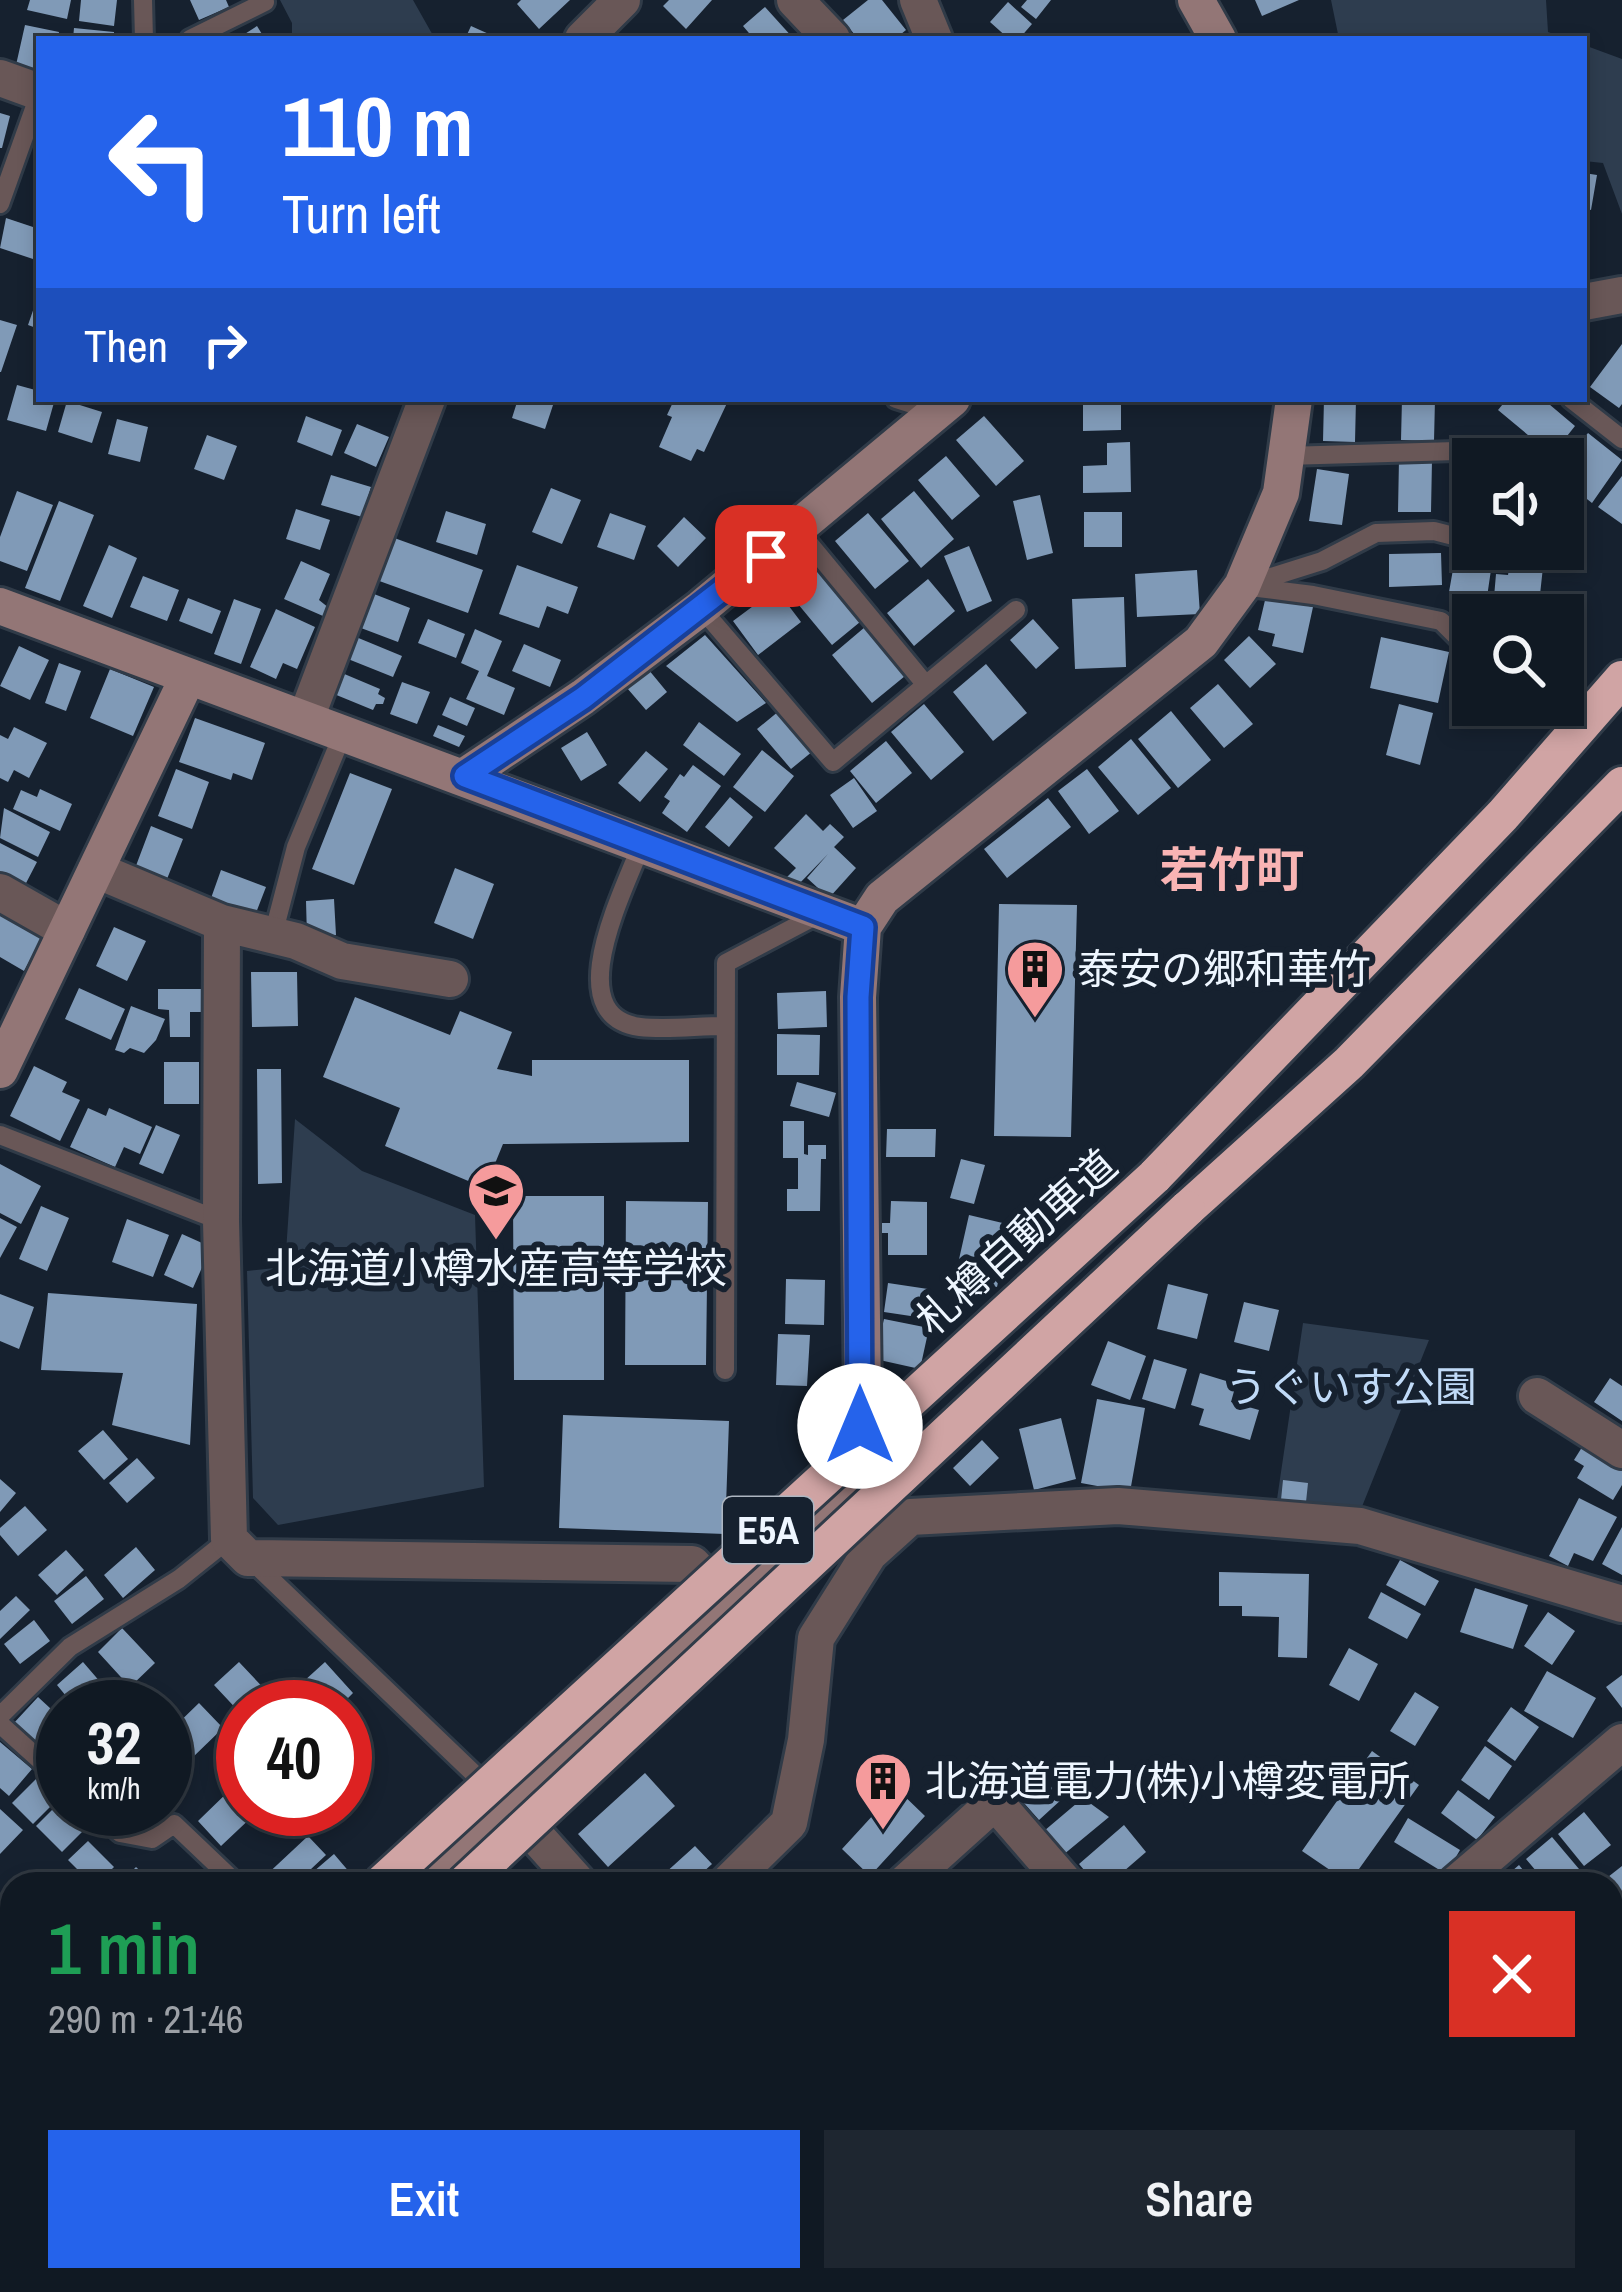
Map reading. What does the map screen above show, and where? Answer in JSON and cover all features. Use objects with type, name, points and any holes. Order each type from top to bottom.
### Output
[{"type":"highway","name":"札樽自動車道","points":[[394,1872],[1154,1177],[1503,815],[1622,679]]},
{"type":"highway","name":"E5A","points":[[477,1872],[1349,1063],[1622,785]]},
{"type":"highway","points":[[496,1872],[641,1719]]},
{"type":"street","points":[[795,0],[829,36]]},
{"type":"street","points":[[918,0],[933,36]]},
{"type":"street","points":[[1196,0],[1216,36]]},
{"type":"street","points":[[586,36],[618,2]]},
{"type":"street","points":[[0,77],[36,92]]},
{"type":"street","points":[[306,718],[426,402]]},
{"type":"street","points":[[440,1872],[864,1481],[858,997],[863,927],[882,898],[1201,642],[1242,586],[1281,493],[1294,402]]},
{"type":"street","points":[[465,776],[583,698],[701,608],[944,405]]},
{"type":"street","points":[[0,606],[863,927]]},
{"type":"street","points":[[0,1070],[188,676]]},
{"type":"street","points":[[96,870],[222,922],[341,961],[450,979]]},
{"type":"street","points":[[0,892],[67,930]]},
{"type":"street","points":[[222,922],[221,1221],[239,1548],[692,1564],[730,1604]]},
{"type":"street","points":[[1538,1396],[1622,1450]]},
{"type":"street","points":[[739,1872],[789,1823],[806,1740],[816,1637],[869,1554],[910,1517],[1118,1506],[1360,1526],[1622,1604]]},
{"type":"street","points":[[1470,1872],[1622,1742]]},
{"type":"street","points":[[917,1872],[995,1802],[1056,1872]]},
{"type":"street","points":[[509,1806],[568,1872]]},
{"type":"lane","points":[[143,0],[144,36]]},
{"type":"lane","points":[[196,36],[266,2]]},
{"type":"lane","points":[[0,204],[36,102]]},
{"type":"lane","points":[[1574,402],[1622,440]]},
{"type":"lane","points":[[1286,456],[1452,451]]},
{"type":"lane","points":[[798,530],[926,685]]},
{"type":"lane","points":[[1242,586],[1322,561],[1376,533],[1434,531],[1452,536]]},
{"type":"lane","points":[[1242,586],[1441,621],[1452,632]]},
{"type":"lane","points":[[701,608],[833,762],[1016,610]]},
{"type":"lane","points":[[273,935],[296,848],[344,731]]},
{"type":"lane","points":[[642,843],[597,968],[600,996],[615,1015],[636,1027],[724,1026]]},
{"type":"lane","points":[[725,1370],[726,963],[823,912]]},
{"type":"lane","points":[[0,1135],[221,1221]]},
{"type":"lane","points":[[36,1755],[0,1720],[70,1647],[239,1548],[509,1806]]},
{"type":"lane","points":[[187,1836],[224,1872]]},
{"type":"green space","points":[[280,0],[413,0],[433,36],[292,36],[292,23]]},
{"type":"green space","points":[[1331,0],[1546,0],[1548,32],[1559,36],[1338,36]]},
{"type":"green space","points":[[1587,46],[1622,59],[1622,214],[1603,163],[1587,161]]},
{"type":"green space","points":[[295,1119],[362,1171],[475,1215],[484,1487],[278,1525],[253,1498],[247,1271],[285,1267]]},
{"type":"green space","name":"うぐいす公園","points":[[1303,1323],[1429,1340],[1359,1514],[1276,1506]]},
{"type":"building","points":[[30,0],[71,0],[67,19],[27,10]]},
{"type":"building","points":[[81,0],[117,0],[114,26],[79,21]]},
{"type":"building","points":[[190,0],[226,0],[229,7],[199,20]]},
{"type":"building","points":[[521,0],[570,0],[539,29],[517,4]]},
{"type":"building","points":[[669,0],[712,0],[686,29],[663,6]]},
{"type":"building","points":[[868,0],[882,0],[906,30],[899,36],[856,36],[843,20]]},
{"type":"building","points":[[1027,0],[1051,0],[1036,19],[1021,7]]},
{"type":"building","points":[[1255,0],[1299,0],[1262,16]]},
{"type":"building","points":[[1008,2],[1032,24],[1022,36],[1006,36],[990,22]]},
{"type":"building","points":[[765,7],[791,36],[751,36],[743,26]]},
{"type":"building","points":[[25,25],[59,32],[58,36],[36,36],[36,68],[16,65]]},
{"type":"building","points":[[257,26],[263,36],[242,36]]},
{"type":"building","points":[[471,26],[493,36],[466,36]]},
{"type":"building","points":[[74,28],[114,32],[114,36],[73,36]]},
{"type":"building","points":[[0,113],[10,116],[2,148],[0,148]]},
{"type":"building","points":[[1587,173],[1597,175],[1591,210],[1587,209]]},
{"type":"building","points":[[6,218],[36,228],[36,260],[0,248]]},
{"type":"building","points":[[36,302],[36,328],[28,325]]},
{"type":"building","points":[[0,320],[17,325],[1,372],[0,372]]},
{"type":"building","points":[[1622,344],[1622,404],[1619,408],[1590,387]]},
{"type":"building","points":[[17,385],[36,390],[36,402],[54,402],[46,431],[7,420]]},
{"type":"building","points":[[67,402],[102,412],[92,443],[58,432]]},
{"type":"building","points":[[517,402],[554,402],[545,429],[512,418]]},
{"type":"building","points":[[673,402],[728,402],[704,452],[697,449],[691,461],[659,447]]},
{"type":"building","points":[[1083,402],[1121,402],[1121,430],[1083,431]]},
{"type":"building","points":[[1324,402],[1356,402],[1355,442],[1323,441]]},
{"type":"building","points":[[1402,402],[1435,402],[1434,441],[1401,440]]},
{"type":"building","points":[[1505,402],[1547,402],[1575,426],[1565,438],[1532,438],[1498,410]]},
{"type":"building","points":[[306,416],[342,430],[332,456],[297,442]]},
{"type":"building","points":[[984,416],[1024,461],[996,486],[956,440]]},
{"type":"building","points":[[117,419],[148,427],[140,462],[108,454]]},
{"type":"building","points":[[357,424],[389,437],[376,467],[344,453]]},
{"type":"building","points":[[1588,433],[1622,460],[1592,503],[1584,497],[1584,438]]},
{"type":"building","points":[[207,435],[237,446],[224,480],[194,469]]},
{"type":"building","points":[[1130,442],[1131,492],[1083,493],[1083,466],[1107,465],[1107,443]]},
{"type":"building","points":[[946,456],[980,496],[952,520],[918,480]]},
{"type":"building","points":[[1399,459],[1432,460],[1431,512],[1398,512]]},
{"type":"building","points":[[1317,469],[1349,474],[1342,525],[1309,521]]},
{"type":"building","points":[[331,475],[371,487],[362,517],[321,505]]},
{"type":"building","points":[[1622,476],[1622,524],[1598,507]]},
{"type":"building","points":[[551,488],[581,500],[562,544],[532,532]]},
{"type":"building","points":[[17,491],[53,505],[27,571],[0,561],[0,537]]},
{"type":"building","points":[[914,491],[954,539],[921,568],[881,519]]},
{"type":"building","points":[[1040,495],[1053,553],[1027,560],[1013,501]]},
{"type":"building","points":[[59,501],[94,515],[60,601],[25,588]]},
{"type":"building","points":[[296,509],[330,520],[320,550],[286,539]]},
{"type":"building","points":[[446,511],[486,524],[477,555],[436,542]]},
{"type":"building","points":[[1084,512],[1122,512],[1122,547],[1084,547]]},
{"type":"building","points":[[610,513],[646,526],[634,560],[597,547]]},
{"type":"building","points":[[868,513],[909,561],[875,589],[835,541]]},
{"type":"building","points":[[684,517],[706,538],[678,567],[657,546]]},
{"type":"building","points":[[386,535],[483,570],[468,613],[371,578]]},
{"type":"building","points":[[109,545],[137,558],[112,618],[83,606]]},
{"type":"building","points":[[969,546],[992,601],[967,612],[944,556]]},
{"type":"building","points":[[1441,553],[1442,585],[1389,587],[1389,554]]},
{"type":"building","points":[[301,561],[330,574],[319,600],[329,608],[323,616],[284,599]]},
{"type":"building","points":[[517,565],[578,587],[568,614],[547,606],[539,628],[499,614]]},
{"type":"building","points":[[816,569],[860,622],[832,645],[788,592]]},
{"type":"building","points":[[1197,570],[1200,614],[1137,617],[1135,574]]},
{"type":"building","points":[[1453,570],[1491,570],[1487,594],[1449,592]]},
{"type":"building","points":[[1509,570],[1543,570],[1540,594],[1494,594],[1496,574],[1508,575]]},
{"type":"building","points":[[143,576],[179,590],[167,621],[130,607]]},
{"type":"building","points":[[928,579],[955,611],[914,646],[887,613]]},
{"type":"building","points":[[776,589],[801,622],[758,655],[733,621]]},
{"type":"building","points":[[374,594],[410,608],[398,642],[361,628]]},
{"type":"building","points":[[1266,596],[1313,607],[1303,653],[1272,646],[1275,634],[1258,630]]},
{"type":"building","points":[[1124,597],[1126,667],[1075,669],[1072,599]]},
{"type":"building","points":[[188,598],[221,611],[212,634],[179,621]]},
{"type":"building","points":[[234,599],[261,609],[241,664],[214,654]]},
{"type":"building","points":[[276,609],[315,627],[297,669],[283,663],[276,679],[250,667]]},
{"type":"building","points":[[428,619],[465,634],[456,658],[418,643]]},
{"type":"building","points":[[1033,619],[1059,648],[1036,669],[1010,640]]},
{"type":"building","points":[[865,627],[905,676],[872,703],[832,655]]},
{"type":"building","points":[[475,629],[502,641],[487,676],[515,688],[504,715],[466,699],[479,671],[461,663]]},
{"type":"building","points":[[705,635],[766,703],[737,722],[666,666]]},
{"type":"building","points":[[1249,636],[1276,664],[1250,688],[1224,660]]},
{"type":"building","points":[[356,637],[402,656],[393,677],[348,659]]},
{"type":"building","points":[[1381,637],[1449,652],[1438,703],[1370,688]]},
{"type":"building","points":[[524,644],[561,660],[550,687],[512,671]]},
{"type":"building","points":[[19,646],[49,660],[30,700],[0,686]]},
{"type":"building","points":[[59,663],[81,671],[66,711],[45,703]]},
{"type":"building","points":[[986,664],[1027,713],[993,741],[953,692]]},
{"type":"building","points":[[110,669],[154,687],[133,736],[90,718]]},
{"type":"building","points":[[648,669],[667,692],[646,710],[627,688]]},
{"type":"building","points":[[342,673],[380,689],[383,704],[376,704],[373,710],[334,694]]},
{"type":"building","points":[[402,682],[430,692],[417,724],[390,714]]},
{"type":"building","points":[[1218,684],[1253,724],[1224,748],[1190,708]]},
{"type":"building","points":[[450,697],[475,708],[467,726],[442,715]]},
{"type":"building","points":[[924,704],[964,752],[931,780],[891,732]]},
{"type":"building","points":[[1399,704],[1433,713],[1420,765],[1386,755]]},
{"type":"building","points":[[779,711],[813,751],[791,769],[757,729]]},
{"type":"building","points":[[1171,711],[1211,760],[1178,788],[1138,739]]},
{"type":"building","points":[[195,718],[265,743],[252,780],[233,773],[231,780],[179,762]]},
{"type":"building","points":[[699,722],[741,754],[724,776],[683,745]]},
{"type":"building","points":[[438,725],[465,736],[459,747],[433,736]]},
{"type":"building","points":[[14,727],[47,743],[29,778],[14,770],[8,782],[0,778],[0,735],[8,739]]},
{"type":"building","points":[[587,732],[607,765],[581,781],[561,748]]},
{"type":"building","points":[[1131,739],[1171,788],[1138,815],[1098,767]]},
{"type":"building","points":[[886,741],[912,773],[876,803],[850,771]]},
{"type":"building","points":[[762,750],[794,776],[765,812],[733,787]]},
{"type":"building","points":[[646,751],[668,769],[640,802],[618,783]]},
{"type":"building","points":[[693,765],[721,786],[687,832],[662,813],[670,801],[664,797]]},
{"type":"building","points":[[176,769],[209,782],[192,829],[158,816]]},
{"type":"building","points":[[1087,769],[1119,811],[1089,834],[1058,791]]},
{"type":"building","points":[[350,773],[392,789],[354,885],[312,869]]},
{"type":"building","points":[[854,778],[877,811],[853,828],[830,795]]},
{"type":"building","points":[[40,789],[72,804],[60,831],[13,809],[21,790],[37,797]]},
{"type":"building","points":[[730,797],[753,817],[729,847],[705,827]]},
{"type":"building","points":[[1048,798],[1071,827],[1007,878],[984,849]]},
{"type":"building","points":[[4,808],[50,832],[38,857],[0,838]]},
{"type":"building","points":[[806,814],[823,831],[830,824],[844,837],[834,847],[856,868],[829,898],[807,878],[828,854],[797,886],[784,880],[796,868],[774,848]]},
{"type":"building","points":[[151,826],[183,839],[165,884],[134,871]]},
{"type":"building","points":[[0,843],[37,862],[24,887],[0,875]]},
{"type":"building","points":[[455,868],[494,884],[473,939],[434,923]]},
{"type":"building","points":[[221,870],[266,887],[254,918],[210,901]]},
{"type":"building","points":[[334,899],[336,935],[307,937],[306,901]]},
{"type":"building","name":"泰安の郷和華竹","points":[[999,904],[1077,905],[1071,1137],[994,1136]]},
{"type":"building","points":[[0,915],[42,939],[24,971],[0,957]]},
{"type":"building","points":[[114,927],[146,941],[127,981],[96,966]]},
{"type":"building","points":[[251,972],[297,972],[298,1026],[252,1027]]},
{"type":"building","points":[[79,988],[125,1009],[111,1040],[65,1019]]},
{"type":"building","points":[[158,989],[204,989],[205,1012],[190,1012],[190,1037],[170,1037],[169,1010],[158,1009]]},
{"type":"building","points":[[826,991],[827,1027],[778,1029],[777,993]]},
{"type":"building","points":[[355,997],[450,1035],[460,1011],[512,1032],[497,1069],[532,1076],[532,1060],[689,1060],[689,1142],[503,1144],[485,1188],[385,1146],[400,1108],[323,1077]]},
{"type":"building","points":[[131,1006],[165,1019],[144,1053],[115,1050]]},
{"type":"building","points":[[777,1034],[820,1035],[819,1075],[777,1075]]},
{"type":"building","points":[[164,1062],[199,1062],[199,1104],[164,1104]]},
{"type":"building","points":[[34,1066],[67,1082],[62,1092],[80,1100],[60,1141],[10,1116]]},
{"type":"building","points":[[257,1069],[281,1069],[282,1183],[258,1184]]},
{"type":"building","points":[[797,1082],[836,1093],[829,1117],[790,1106]]},
{"type":"building","points":[[88,1108],[106,1116],[109,1108],[152,1127],[140,1154],[124,1147],[115,1167],[70,1147]]},
{"type":"building","points":[[783,1121],[804,1121],[804,1154],[808,1155],[808,1145],[826,1145],[826,1159],[821,1159],[820,1211],[787,1211],[787,1189],[798,1189],[798,1158],[783,1158]]},
{"type":"building","points":[[156,1125],[180,1135],[163,1174],[139,1164]]},
{"type":"building","points":[[887,1129],[936,1129],[935,1157],[886,1157]]},
{"type":"building","points":[[961,1159],[985,1165],[974,1204],[950,1198]]},
{"type":"building","points":[[0,1164],[41,1186],[21,1224],[0,1213]]},
{"type":"building","points":[[513,1196],[604,1196],[604,1380],[514,1380]]},
{"type":"building","points":[[626,1201],[708,1202],[706,1365],[625,1365]]},
{"type":"building","points":[[891,1201],[927,1202],[927,1255],[888,1255],[888,1233],[882,1233],[882,1223],[890,1223]]},
{"type":"building","points":[[41,1206],[69,1218],[47,1271],[19,1259]]},
{"type":"building","points":[[969,1215],[1011,1225],[997,1287],[955,1277]]},
{"type":"building","points":[[0,1218],[17,1227],[0,1258]]},
{"type":"building","points":[[127,1219],[169,1235],[153,1277],[112,1262]]},
{"type":"building","points":[[182,1234],[211,1247],[193,1288],[164,1275]]},
{"type":"building","points":[[786,1279],[825,1280],[824,1325],[785,1324]]},
{"type":"building","points":[[888,1283],[928,1289],[924,1318],[884,1312]]},
{"type":"building","points":[[1168,1284],[1208,1294],[1197,1339],[1157,1329]]},
{"type":"building","points":[[48,1293],[197,1304],[190,1445],[112,1425],[123,1373],[41,1370]]},
{"type":"building","points":[[0,1294],[34,1307],[19,1349],[0,1341]]},
{"type":"building","points":[[1244,1302],[1279,1310],[1269,1351],[1234,1342]]},
{"type":"building","points":[[884,1319],[929,1328],[920,1369],[875,1359]]},
{"type":"building","points":[[778,1334],[810,1335],[807,1386],[776,1385]]},
{"type":"building","points":[[1108,1341],[1146,1356],[1130,1400],[1091,1385]]},
{"type":"building","points":[[1154,1359],[1187,1369],[1175,1409],[1142,1399]]},
{"type":"building","points":[[1200,1373],[1236,1384],[1231,1402],[1259,1410],[1250,1440],[1199,1425],[1204,1409],[1191,1405]]},
{"type":"building","points":[[1610,1378],[1622,1386],[1622,1421],[1594,1402]]},
{"type":"building","points":[[1097,1399],[1145,1408],[1130,1492],[1081,1483]]},
{"type":"building","points":[[563,1415],[729,1421],[725,1534],[559,1528]]},
{"type":"building","points":[[1061,1418],[1076,1479],[1034,1490],[1019,1429]]},
{"type":"building","points":[[103,1430],[128,1459],[104,1480],[78,1451]]},
{"type":"building","points":[[982,1440],[999,1458],[970,1486],[953,1468]]},
{"type":"building","points":[[1584,1444],[1622,1467],[1622,1485],[1613,1500],[1577,1478],[1584,1466],[1574,1460]]},
{"type":"building","points":[[137,1458],[155,1478],[127,1503],[109,1483]]},
{"type":"building","points":[[0,1479],[16,1493],[0,1512]]},
{"type":"building","points":[[1283,1480],[1308,1483],[1306,1502],[1281,1500]]},
{"type":"building","points":[[1579,1498],[1617,1517],[1593,1561],[1574,1553],[1568,1566],[1549,1556]]},
{"type":"building","points":[[25,1506],[47,1530],[18,1556],[0,1535],[0,1528]]},
{"type":"building","points":[[1622,1527],[1622,1575],[1602,1564]]},
{"type":"building","points":[[136,1547],[155,1570],[123,1598],[104,1575]]},
{"type":"building","points":[[66,1550],[84,1570],[57,1595],[38,1575]]},
{"type":"building","points":[[1400,1560],[1439,1581],[1425,1606],[1386,1585]]},
{"type":"building","points":[[1219,1572],[1309,1574],[1307,1658],[1278,1657],[1279,1617],[1242,1616],[1242,1606],[1219,1606]]},
{"type":"building","points":[[86,1576],[104,1599],[72,1624],[54,1601]]},
{"type":"building","points":[[1475,1588],[1528,1605],[1513,1649],[1460,1632]]},
{"type":"building","points":[[1381,1592],[1421,1614],[1407,1639],[1368,1618]]},
{"type":"building","points":[[16,1596],[30,1610],[0,1639],[0,1611]]},
{"type":"building","points":[[1548,1612],[1575,1631],[1552,1665],[1524,1646]]},
{"type":"building","points":[[34,1620],[50,1641],[20,1664],[4,1644]]},
{"type":"building","points":[[122,1628],[155,1663],[137,1680],[124,1680],[98,1652]]},
{"type":"building","points":[[1349,1648],[1378,1664],[1359,1701],[1329,1685]]},
{"type":"building","points":[[83,1662],[98,1680],[63,1680]]},
{"type":"building","points":[[239,1662],[256,1680],[219,1680]]},
{"type":"building","points":[[325,1662],[341,1680],[305,1680]]},
{"type":"building","points":[[1547,1671],[1596,1698],[1573,1738],[1524,1711]]},
{"type":"building","points":[[1622,1675],[1622,1708],[1606,1687]]},
{"type":"building","points":[[1415,1692],[1439,1707],[1415,1746],[1390,1731]]},
{"type":"building","points":[[36,1699],[36,1745],[13,1724]]},
{"type":"building","points":[[199,1703],[216,1721],[216,1735],[192,1758],[192,1710]]},
{"type":"building","points":[[1511,1707],[1539,1727],[1515,1761],[1487,1741]]},
{"type":"building","points":[[0,1742],[32,1769],[9,1796],[0,1788]]},
{"type":"building","points":[[1485,1746],[1512,1766],[1489,1800],[1461,1780]]},
{"type":"building","points":[[1372,1751],[1419,1785],[1357,1872],[1333,1872],[1302,1851]]},
{"type":"building","points":[[1031,1764],[1062,1799],[1039,1820],[1008,1785]]},
{"type":"building","points":[[645,1773],[675,1806],[608,1867],[578,1834]]},
{"type":"building","points":[[36,1779],[33,1824],[12,1803]]},
{"type":"building","name":"北海道電力(株)小樽変電所","points":[[897,1789],[925,1816],[874,1872],[866,1872],[842,1849]]},
{"type":"building","points":[[1458,1790],[1495,1817],[1477,1840],[1441,1813]]},
{"type":"building","points":[[1083,1798],[1109,1817],[1063,1855],[1044,1831]]},
{"type":"building","points":[[216,1804],[216,1836],[232,1836],[221,1846],[198,1821]]},
{"type":"building","points":[[0,1809],[23,1830],[0,1854]]},
{"type":"building","points":[[1584,1812],[1611,1845],[1584,1866],[1558,1834]]},
{"type":"building","points":[[1408,1818],[1460,1850],[1443,1872],[1394,1842]]},
{"type":"building","points":[[1124,1825],[1146,1852],[1123,1872],[1086,1872],[1079,1864]]},
{"type":"building","points":[[46,1836],[78,1836],[62,1852]]},
{"type":"building","points":[[308,1836],[326,1855],[308,1872],[269,1872]]},
{"type":"building","points":[[1552,1837],[1579,1869],[1537,1872],[1526,1859]]},
{"type":"building","points":[[88,1841],[114,1867],[109,1872],[80,1872],[68,1860]]},
{"type":"building","points":[[695,1846],[712,1864],[703,1872],[666,1872]]},
{"type":"building","points":[[334,1854],[349,1872],[313,1872]]},
{"type":"place","name":"泰安の郷和華竹","points":[[1035,1020]]},
{"type":"place","name":"北海道小樽水産高等学校","points":[[496,1242]]},
{"type":"place","name":"北海道電力(株)小樽変電所","points":[[883,1832]]},
{"type":"district","name":"若竹町","points":[[1232,870]]},
{"type":"route","points":[[766,556],[583,698],[465,776],[863,927],[858,997],[860,1426]]}]
